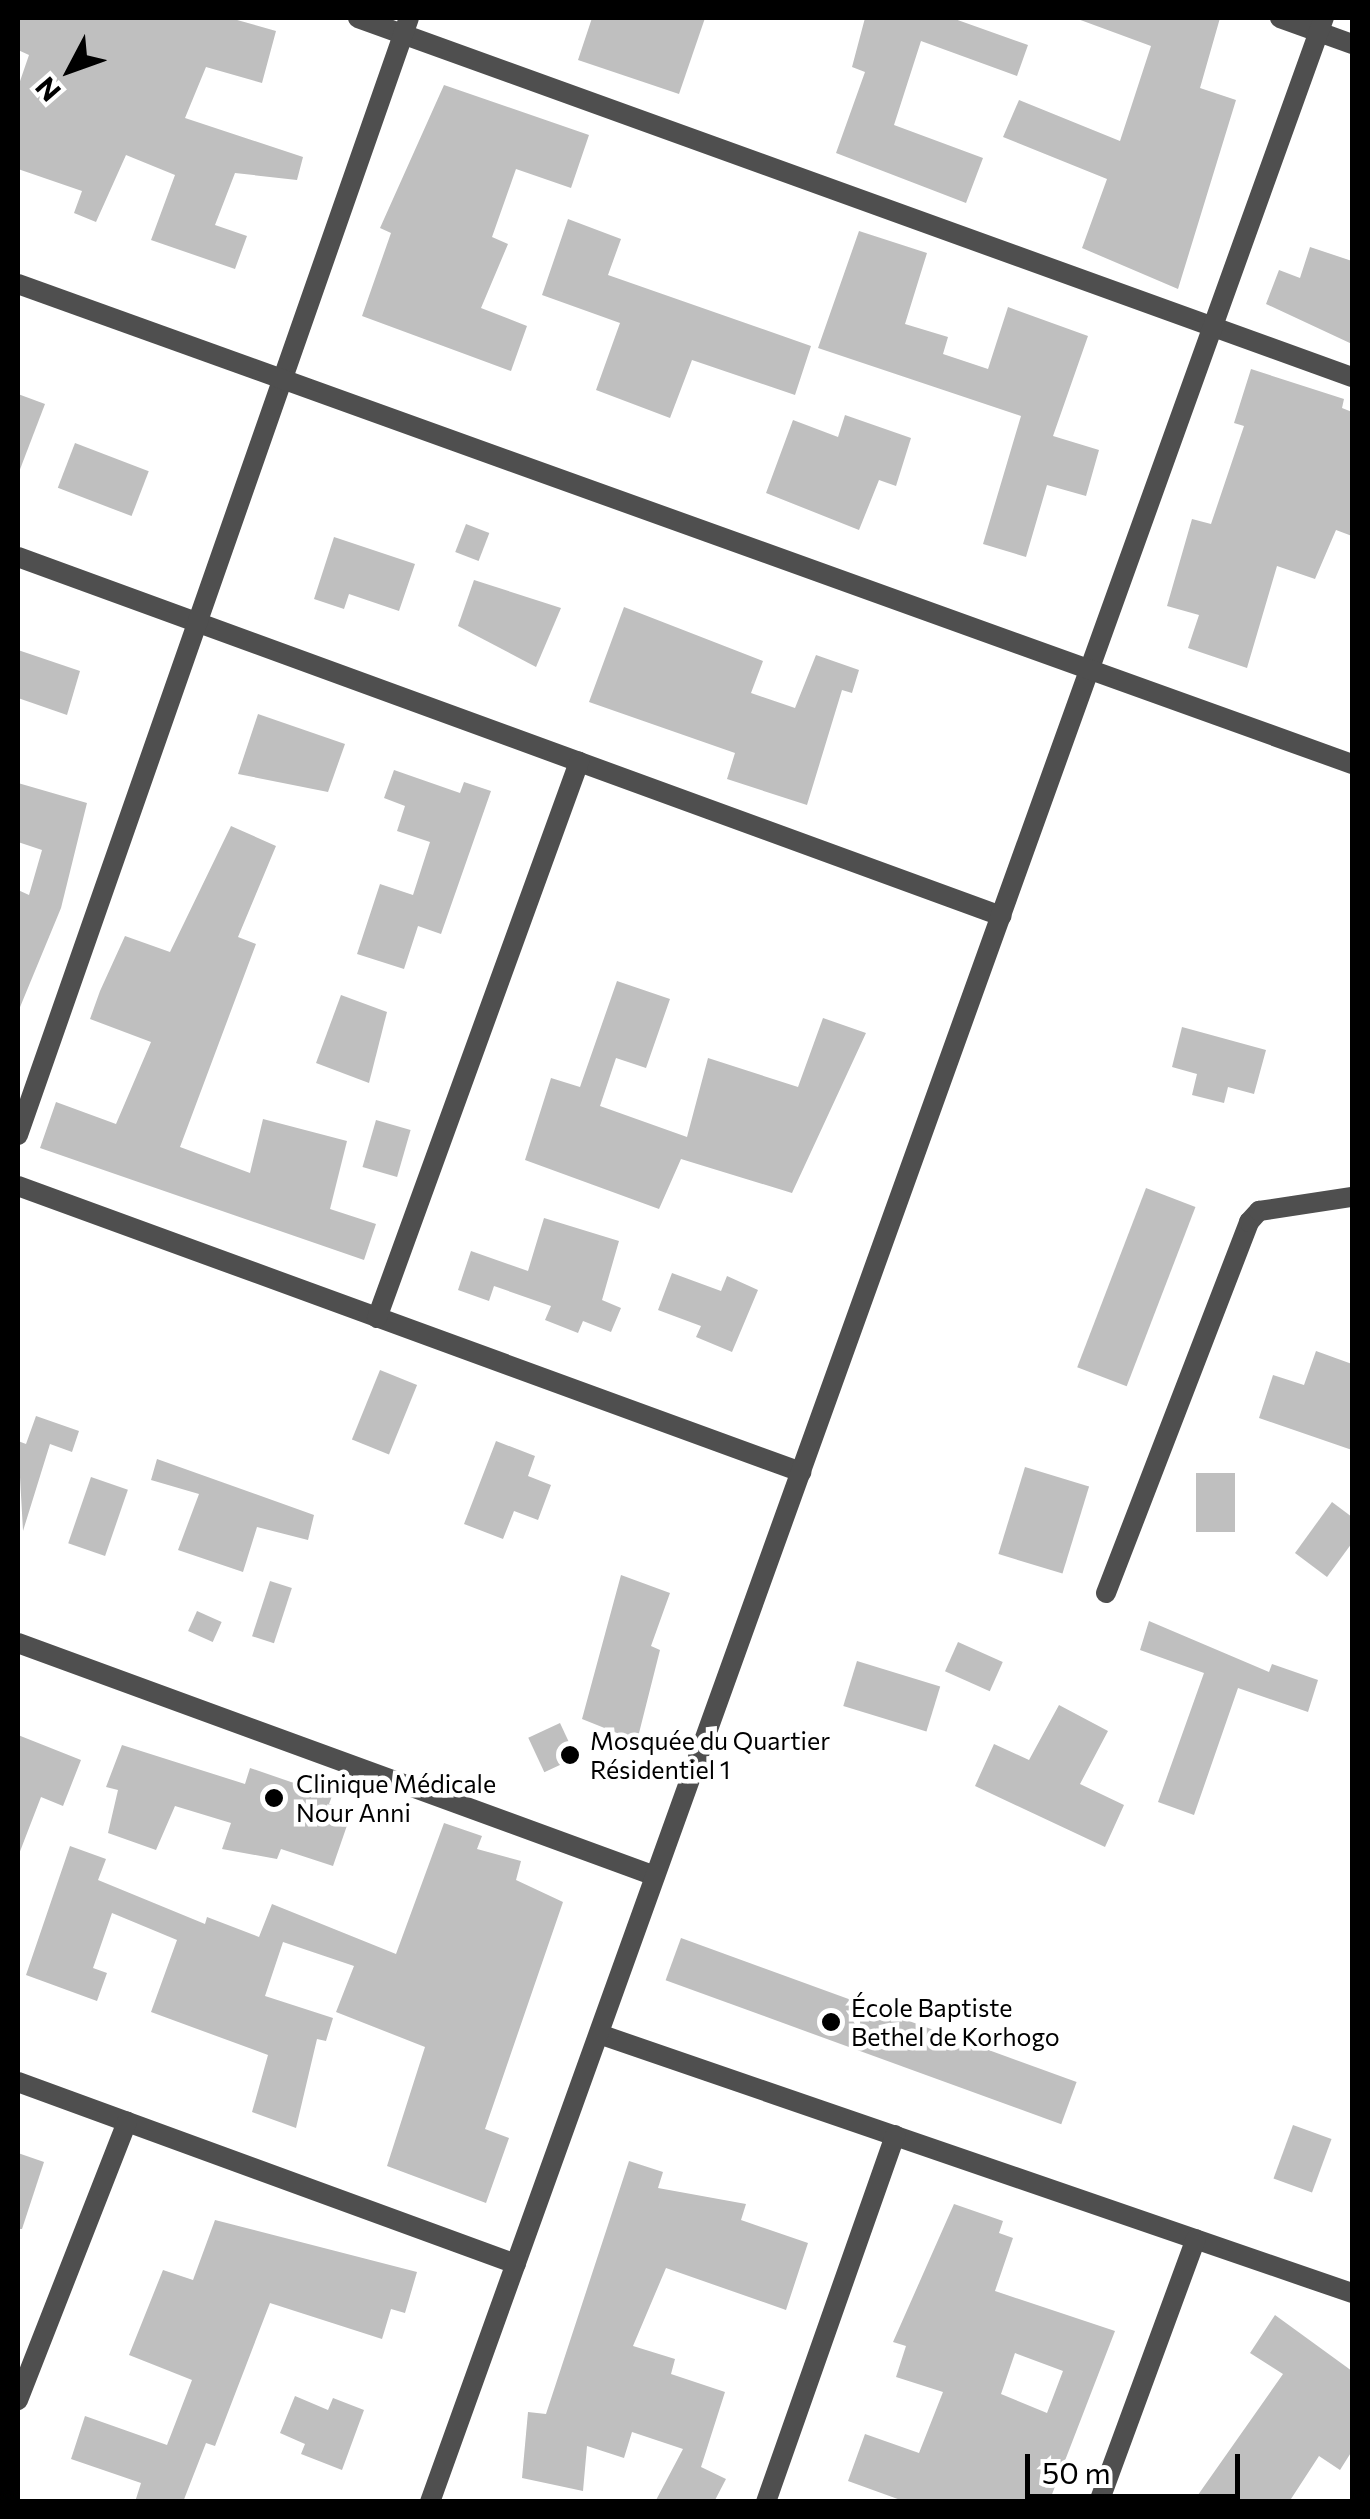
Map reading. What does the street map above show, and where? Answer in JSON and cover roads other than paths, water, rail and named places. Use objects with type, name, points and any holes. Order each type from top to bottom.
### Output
[{"type":"street","points":[[358,18],[406,26],[1352,378]]},
{"type":"street","points":[[1280,18],[1322,25],[1352,44]]},
{"type":"street","points":[[431,2501],[1322,25]]},
{"type":"street","points":[[18,1135],[287,386],[406,26]]},
{"type":"street","points":[[18,284],[287,386],[1086,674],[1352,764]]},
{"type":"street","points":[[18,556],[1001,916]]},
{"type":"street","points":[[378,1318],[579,762]]},
{"type":"street","points":[[18,1186],[801,1472]]},
{"type":"street","points":[[1106,1593],[1249,1222],[1260,1211],[1352,1198]]},
{"type":"street","points":[[18,1642],[655,1876]]},
{"type":"street","points":[[599,2034],[1352,2293]]},
{"type":"street","points":[[18,2082],[516,2264]]},
{"type":"street","points":[[18,2400],[128,2122]]},
{"type":"street","points":[[766,2502],[895,2136]]},
{"type":"street","points":[[1100,2502],[1196,2239]]},
{"type":"place","name":"Mosquée du Quartier Résidentiel 1","points":[[570,1755]]},
{"type":"place","name":"Clinique Médicale Nour Anni","points":[[274,1798]]},
{"type":"place","name":"École Baptiste Bethel de Korhogo","points":[[831,2022]]}]
